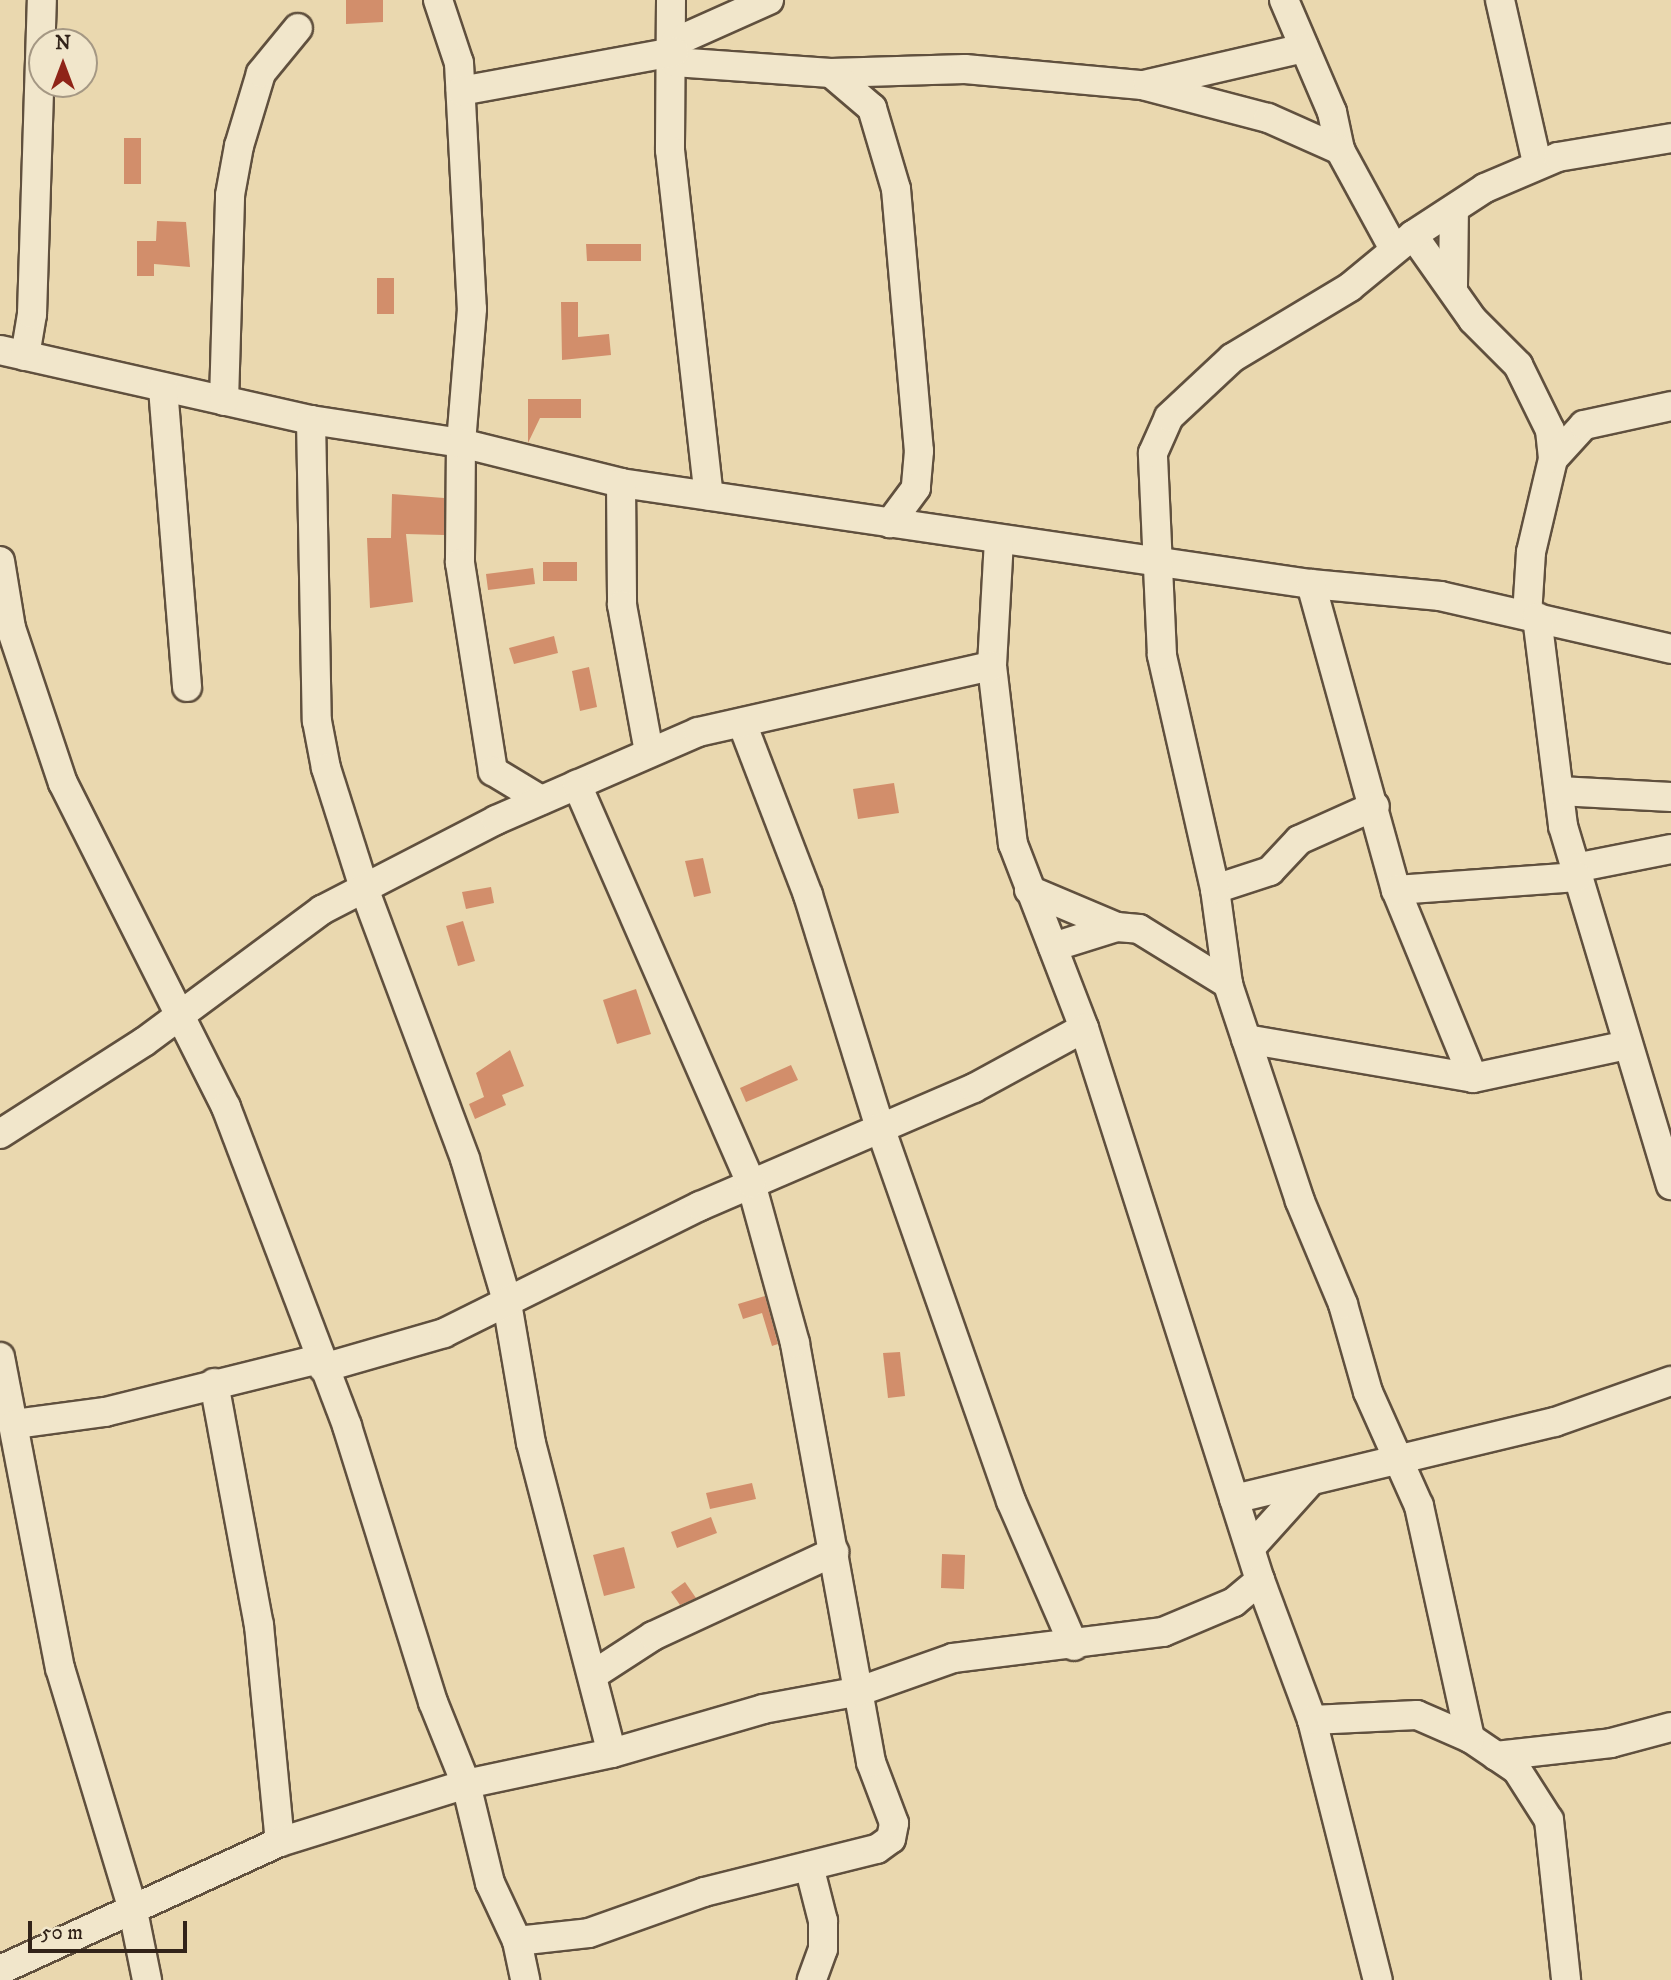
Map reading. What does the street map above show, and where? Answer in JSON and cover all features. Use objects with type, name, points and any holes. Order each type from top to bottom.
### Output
[{"type":"street","points":[[42,0],[32,314],[12,353],[311,420],[461,443],[621,483],[1311,584],[1440,596],[1671,649]]},
{"type":"street","points":[[438,0],[461,91],[472,347],[461,443],[460,562],[482,671],[482,724],[496,776],[496,820]]},
{"type":"street","points":[[671,0],[674,52],[670,150],[709,496]]},
{"type":"street","points":[[674,52],[769,0]]},
{"type":"street","points":[[1284,0],[1332,112],[1340,150],[1403,242],[1452,286],[1473,320],[1534,388],[1553,459],[1531,552],[1532,616],[1559,791],[1576,873],[1627,1045],[1661,1121],[1671,1185]]},
{"type":"street","points":[[1500,0],[1537,163]]},
{"type":"street","points":[[224,401],[230,195],[239,146],[261,73],[298,28]]},
{"type":"street","points":[[1142,85],[1304,48]]},
{"type":"street","points":[[461,91],[674,52],[831,73],[965,69],[1142,85],[1268,118],[1340,150]]},
{"type":"street","points":[[831,73],[876,116],[896,189],[919,451],[916,488],[890,523]]},
{"type":"street","points":[[1470,1738],[1435,1572],[1402,1459],[1368,1392],[1343,1304],[1300,1201],[1228,984],[1215,889],[1162,655],[1160,561],[1153,453],[1169,417],[1232,358],[1350,287],[1403,242],[1454,209],[1537,163],[1671,138]]},
{"type":"street","points":[[1452,286],[1454,209]]},
{"type":"street","points":[[163,388],[187,687]]},
{"type":"street","points":[[1553,459],[1584,425],[1671,406]]},
{"type":"street","points":[[311,420],[317,721],[365,891],[465,1159],[506,1297],[531,1443],[596,1673],[612,1753]]},
{"type":"street","points":[[621,483],[622,605],[649,752]]},
{"type":"street","points":[[999,540],[992,666],[1013,844],[1084,1028],[1234,1499],[1252,1546],[1260,1580],[1312,1720],[1378,1980]]},
{"type":"street","points":[[0,561],[5,627],[63,783],[181,1010],[226,1107],[321,1364],[433,1702],[466,1784],[490,1883],[517,1941],[525,1980]]},
{"type":"street","points":[[1311,584],[1376,806],[1396,890],[1473,1078]]},
{"type":"street","points":[[0,1133],[133,1049],[181,1010],[322,910],[365,891],[496,820],[649,752],[742,723],[992,666]]},
{"type":"street","points":[[742,723],[808,895],[880,1127],[1035,1570],[1074,1646]]},
{"type":"street","points":[[496,776],[541,800]]},
{"type":"street","points":[[517,1941],[589,1933],[704,1892],[877,1849],[891,1839],[894,1822],[871,1762],[795,1343],[751,1183],[577,784]]},
{"type":"street","points":[[1559,791],[1671,797]]},
{"type":"street","points":[[1215,889],[1270,871],[1299,840],[1376,806]]},
{"type":"street","points":[[1396,890],[1576,873],[1624,854],[1671,849]]},
{"type":"street","points":[[1029,890],[1117,927],[1150,933],[1228,984]]},
{"type":"street","points":[[1053,947],[1117,927]]},
{"type":"street","points":[[15,1424],[105,1412],[214,1383],[321,1364],[444,1333],[506,1297],[751,1183],[974,1088],[1084,1028]]},
{"type":"street","points":[[1246,1039],[1473,1078],[1627,1045]]},
{"type":"street","points":[[0,1357],[60,1668],[132,1906],[147,1980]]},
{"type":"street","points":[[1234,1499],[1555,1422],[1671,1381]]},
{"type":"street","points":[[214,1383],[265,1666],[280,1842]]},
{"type":"street","points":[[1252,1546],[1309,1483]]},
{"type":"street","points":[[596,1673],[653,1636],[834,1552]]},
{"type":"street","points":[[0,1970],[132,1906],[280,1842],[466,1784],[612,1753],[763,1709],[860,1691],[953,1658],[1074,1646],[1190,1625],[1234,1602],[1260,1580]]},
{"type":"street","points":[[1312,1720],[1400,1711],[1470,1738],[1532,1785],[1549,1820],[1566,1980]]},
{"type":"street","points":[[1496,1756],[1611,1743],[1671,1727]]},
{"type":"street","points":[[809,1866],[824,1922],[824,1949],[812,1980]]},
{"type":"building","points":[[346,0],[383,0],[383,22],[346,24]]},
{"type":"building","points":[[124,138],[141,138],[141,184],[124,184]]},
{"type":"building","points":[[157,221],[186,222],[190,267],[154,264],[154,276],[137,276],[137,241],[156,241]]},
{"type":"building","points":[[586,244],[641,244],[641,261],[587,261]]},
{"type":"building","points":[[377,278],[394,278],[394,314],[377,314]]},
{"type":"building","points":[[561,302],[578,302],[578,337],[609,334],[611,355],[562,360]]},
{"type":"building","points":[[528,399],[581,399],[581,418],[540,418],[528,443]]},
{"type":"building","points":[[392,494],[444,498],[444,535],[406,534],[413,602],[370,608],[367,538],[391,538]]},
{"type":"building","points":[[543,562],[577,562],[577,581],[543,581]]},
{"type":"building","points":[[533,568],[535,584],[488,590],[486,574]]},
{"type":"building","points":[[554,636],[558,653],[514,664],[509,648]]},
{"type":"building","points":[[589,667],[597,707],[580,711],[572,671]]},
{"type":"building","points":[[894,783],[899,813],[858,819],[853,789]]},
{"type":"building","points":[[703,858],[711,893],[694,897],[685,861]]},
{"type":"building","points":[[491,887],[494,903],[466,909],[462,892]]},
{"type":"building","points":[[463,921],[475,961],[458,966],[446,926]]},
{"type":"building","points":[[636,989],[651,1034],[617,1044],[603,1000]]},
{"type":"building","points":[[510,1050],[524,1086],[502,1095],[506,1105],[475,1119],[469,1104],[484,1097],[476,1073]]},
{"type":"building","points":[[791,1065],[798,1080],[746,1102],[740,1088]]},
{"type":"building","points":[[765,1296],[778,1344],[772,1346],[762,1313],[743,1319],[738,1304]]},
{"type":"building","points":[[900,1352],[905,1396],[888,1398],[883,1353]]},
{"type":"building","points":[[752,1483],[756,1499],[710,1509],[706,1493]]},
{"type":"building","points":[[711,1517],[717,1533],[677,1548],[671,1532]]},
{"type":"building","points":[[624,1547],[635,1588],[604,1596],[593,1555]]},
{"type":"building","points":[[942,1554],[965,1555],[964,1589],[941,1588]]},
{"type":"building","points":[[685,1582],[696,1598],[680,1605],[671,1592]]}]
